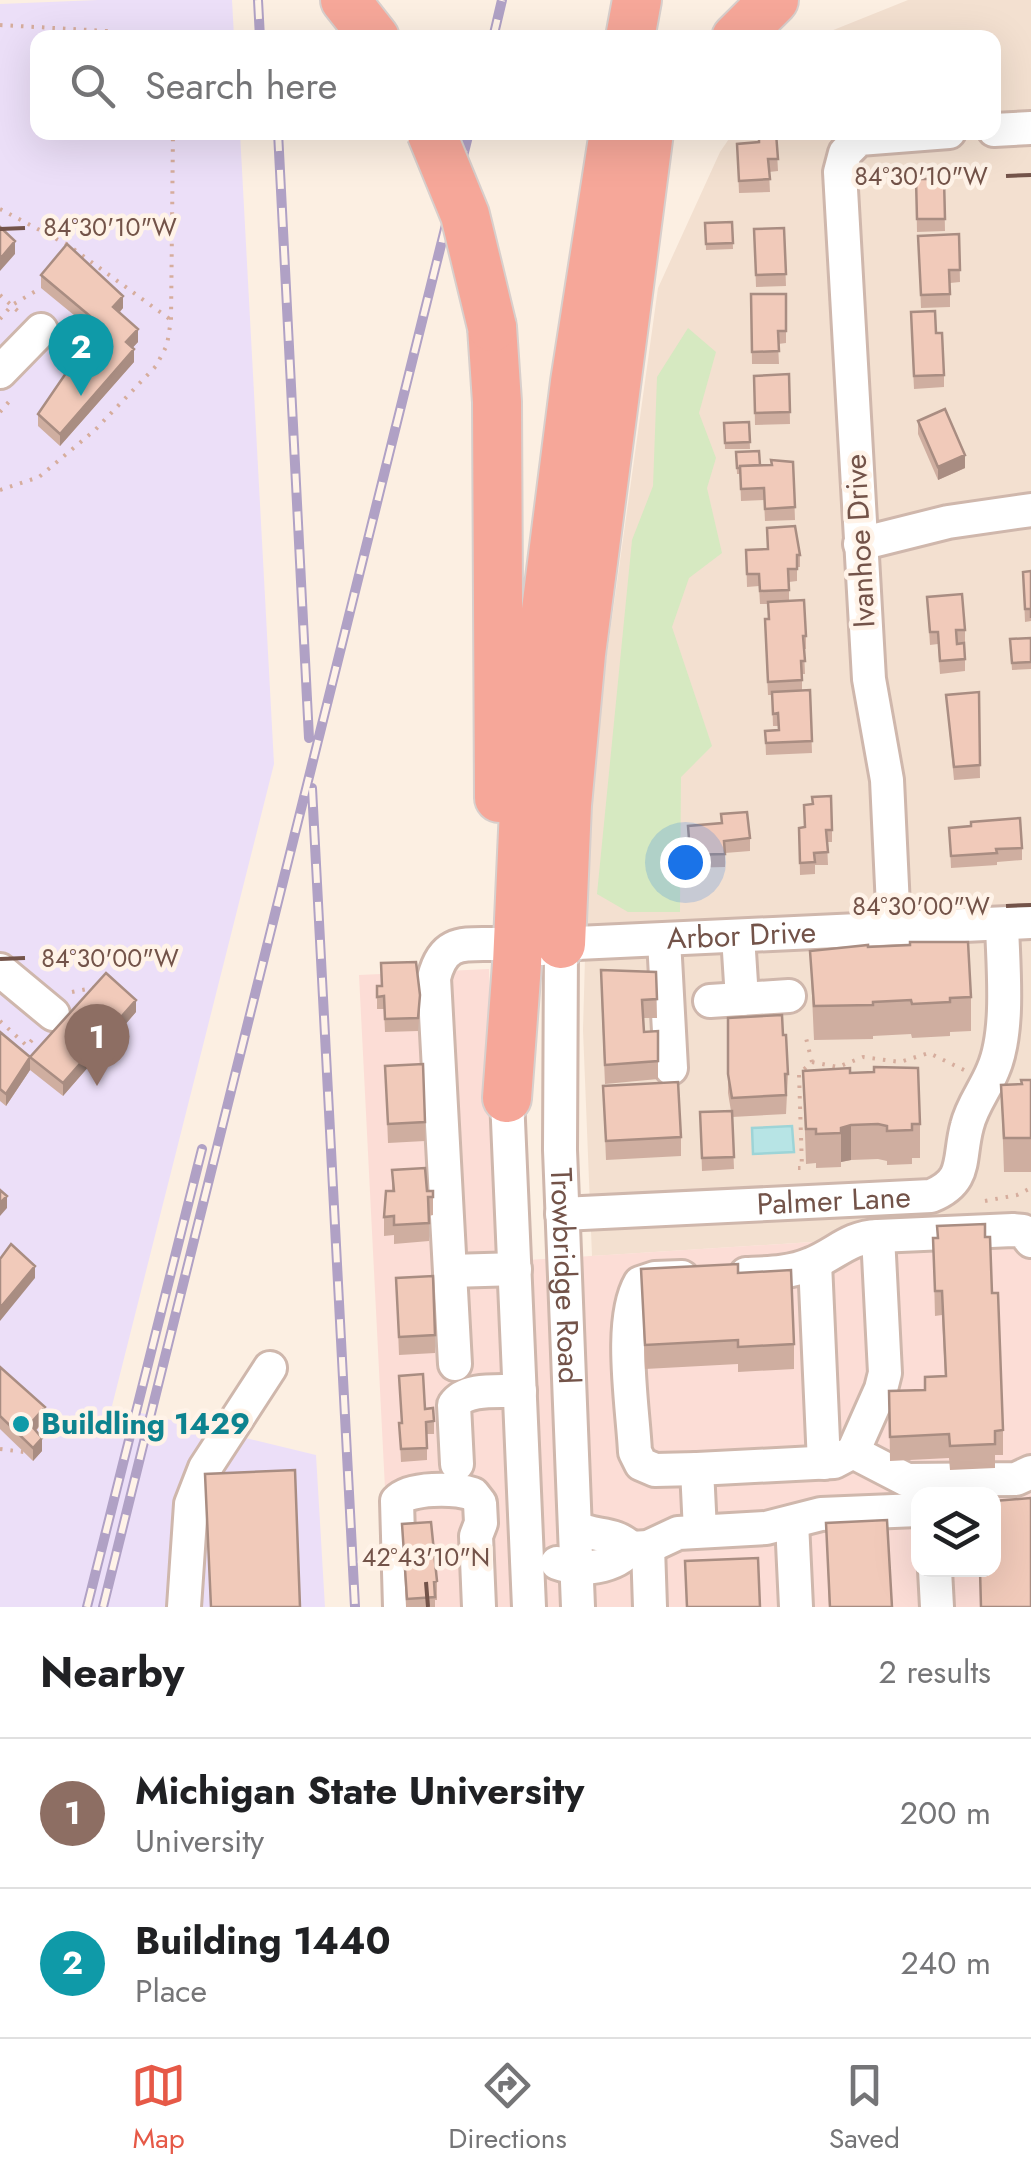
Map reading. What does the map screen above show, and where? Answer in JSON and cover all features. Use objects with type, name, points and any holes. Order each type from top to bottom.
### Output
[{"type":"highway","points":[[345,0],[369,30]]},
{"type":"highway","points":[[631,30],[637,0]]},
{"type":"highway","points":[[664,30],[669,0]]},
{"type":"highway","points":[[744,30],[774,0]]},
{"type":"highway","points":[[434,140],[465,215],[492,327],[509,954],[507,1098]]},
{"type":"highway","points":[[509,954],[537,681],[575,382],[613,140]]},
{"type":"highway","points":[[560,944],[580,654],[648,140]]},
{"type":"highway","points":[[640,208],[674,140]]},
{"type":"street","points":[[1001,130],[1031,128]]},
{"type":"street","name":"Ivanhoe Drive","points":[[858,140],[845,153],[840,172],[869,680],[886,780],[894,928]]},
{"type":"street","points":[[0,372],[41,330]]},
{"type":"street","points":[[860,544],[948,522],[1031,510]]},
{"type":"street","name":"Arbor Drive","points":[[450,1271],[434,978],[446,950],[458,946],[509,954],[560,944],[1016,923]]},
{"type":"street","name":"Palmer Lane","points":[[562,1214],[931,1196],[949,1188],[959,1172],[966,1128],[976,1099],[994,1069],[1004,977],[1016,923]]},
{"type":"street","points":[[738,936],[726,1000],[788,996]]},
{"type":"street","points":[[664,940],[671,1068]]},
{"type":"street","name":"Trowbridge Road","points":[[560,944],[562,1214],[578,1607]]},
{"type":"street","points":[[0,970],[62,1003]]},
{"type":"street","name":"Trowbridge Road","points":[[507,1098],[529,1607]]},
{"type":"street","points":[[911,1484],[839,1457],[697,1469],[656,1470],[641,1464],[635,1452],[628,1326],[632,1298],[640,1283],[655,1278],[768,1273],[815,1263],[860,1236],[1013,1230],[1022,1231],[1031,1241]]},
{"type":"street","points":[[514,1231],[531,1344],[540,1351],[553,1350],[568,1334]]},
{"type":"street","points":[[839,1457],[882,1389],[878,1236]]},
{"type":"street","points":[[815,1263],[839,1457]]},
{"type":"street","points":[[455,1364],[450,1271],[515,1269]]},
{"type":"street","points":[[184,1607],[191,1504],[205,1468],[270,1368]]},
{"type":"street","points":[[884,1373],[909,1402]]},
{"type":"street","points":[[456,1464],[454,1405],[458,1398],[520,1390],[536,1443],[543,1544],[556,1562],[576,1566],[612,1564],[666,1537],[792,1522],[911,1484],[1016,1479],[1031,1472]]},
{"type":"street","points":[[697,1469],[700,1532]]},
{"type":"street","points":[[400,1607],[399,1497],[454,1490],[474,1494],[480,1502],[482,1523],[476,1536],[479,1607]]},
{"type":"street","points":[[1001,1507],[1031,1505]]},
{"type":"street","points":[[792,1522],[796,1607]]},
{"type":"street","points":[[575,1527],[592,1535],[613,1534],[640,1547]]},
{"type":"street","points":[[640,1547],[650,1607]]},
{"type":"street","points":[[935,1577],[937,1607]]},
{"type":"path","points":[[0,25],[89,30]]},
{"type":"path","points":[[0,490],[39,477],[95,430],[156,366],[167,345],[171,320],[173,140]]},
{"type":"path","points":[[0,209],[68,245],[171,320]]},
{"type":"path","points":[[0,319],[12,305],[41,288]]},
{"type":"path","points":[[79,366],[59,346],[103,340]]},
{"type":"path","points":[[62,1003],[106,986]]},
{"type":"path","points":[[805,1034],[812,1062]]},
{"type":"path","points":[[27,1046],[28,1058]]},
{"type":"path","points":[[812,1062],[838,1068],[863,1057],[900,1062],[930,1053],[986,1081]]},
{"type":"path","points":[[798,1168],[802,1168],[799,1074],[812,1062]]},
{"type":"path","points":[[985,1202],[1031,1188]]},
{"type":"path","points":[[0,1450],[24,1452]]},
{"type":"shaded area","points":[[232,0],[234,30],[30,30],[30,140],[240,140],[274,764],[112,1406],[316,1455],[325,1607],[0,1607],[0,4]]},
{"type":"shaded area","points":[[908,0],[1031,0],[1031,1228],[592,1256],[583,1030],[590,776],[658,288],[728,140],[1001,140],[1001,30],[833,30]]},
{"type":"shaded area","points":[[489,969],[498,1262],[1031,1228],[1031,1607],[391,1607],[359,975]]},
{"type":"green space","points":[[688,328],[716,352],[699,413],[716,458],[707,488],[722,553],[689,578],[672,627],[712,746],[681,777],[680,912],[628,912],[597,894],[632,540],[653,486],[657,377]]},
{"type":"water","points":[[792,1126],[794,1152],[753,1154],[752,1128]]},
{"type":"building","points":[[777,140],[778,159],[768,159],[770,179],[739,181],[737,144]]},
{"type":"building","points":[[916,179],[944,179],[945,219],[917,219]]},
{"type":"building","points":[[732,222],[733,243],[706,244],[705,223]]},
{"type":"building","points":[[0,227],[15,241],[0,259]]},
{"type":"building","points":[[784,228],[786,274],[756,275],[754,229]]},
{"type":"building","points":[[959,234],[960,270],[949,270],[950,294],[921,295],[918,236]]},
{"type":"building","points":[[67,244],[123,296],[113,307],[138,329],[126,342],[134,349],[60,434],[38,414],[79,354],[103,327],[41,275]]},
{"type":"building","points":[[751,294],[786,294],[786,331],[778,331],[779,351],[752,352]]},
{"type":"building","points":[[935,311],[936,333],[942,333],[944,375],[914,376],[911,312]]},
{"type":"building","points":[[789,374],[790,412],[755,413],[754,376]]},
{"type":"building","points":[[945,409],[965,455],[938,467],[918,421]]},
{"type":"building","points":[[749,422],[750,442],[725,443],[724,423]]},
{"type":"building","points":[[759,451],[760,465],[737,468],[736,452]]},
{"type":"building","points":[[771,460],[793,462],[795,507],[765,509],[764,488],[741,489],[740,466],[772,465]]},
{"type":"building","points":[[795,526],[800,555],[797,569],[788,569],[789,590],[760,591],[759,574],[747,574],[746,550],[768,549],[767,528]]},
{"type":"building","points":[[1031,571],[1031,609],[1025,609],[1023,572]]},
{"type":"building","points":[[962,594],[965,630],[956,630],[957,644],[964,643],[965,659],[940,661],[938,632],[930,632],[927,597]]},
{"type":"building","points":[[804,600],[802,680],[768,682],[768,602]]},
{"type":"building","points":[[1031,638],[1031,662],[1012,663],[1010,639]]},
{"type":"building","points":[[810,690],[812,741],[766,743],[765,731],[779,730],[778,713],[773,714],[772,692]]},
{"type":"building","points":[[979,692],[980,765],[954,767],[946,695]]},
{"type":"building","points":[[831,796],[832,830],[826,830],[828,852],[814,853],[815,862],[800,863],[799,828],[805,827],[804,805],[813,804],[812,797]]},
{"type":"building","points":[[747,812],[750,838],[724,841],[725,854],[683,855],[682,839],[689,839],[688,826],[722,823],[721,814]]},
{"type":"building","points":[[1020,818],[1022,848],[951,856],[949,828]]},
{"type":"building","points":[[910,942],[968,942],[971,997],[950,998],[950,1002],[912,1004],[911,1000],[814,1006],[810,951]]},
{"type":"building","points":[[416,962],[418,1018],[385,1019],[384,996],[377,997],[377,986],[382,986],[381,963]]},
{"type":"building","points":[[601,970],[656,972],[657,999],[642,1000],[644,1032],[658,1031],[658,1061],[605,1065]]},
{"type":"building","points":[[106,973],[136,1000],[63,1083],[30,1057]]},
{"type":"building","points":[[782,1015],[788,1074],[786,1095],[732,1098],[728,1018]]},
{"type":"building","points":[[0,1032],[30,1057],[6,1094],[0,1089]]},
{"type":"building","points":[[423,1064],[425,1122],[388,1124],[385,1066]]},
{"type":"building","points":[[874,1067],[918,1068],[920,1124],[912,1124],[912,1130],[887,1131],[887,1126],[878,1124],[851,1125],[841,1128],[841,1133],[816,1134],[816,1129],[806,1129],[803,1071],[850,1068],[850,1073],[874,1072]]},
{"type":"building","points":[[1021,1080],[1031,1080],[1031,1138],[1004,1138],[1001,1085],[1022,1084]]},
{"type":"building","points":[[678,1082],[681,1137],[606,1141],[603,1086]]},
{"type":"building","points":[[732,1111],[734,1157],[702,1158],[700,1112]]},
{"type":"building","points":[[425,1168],[427,1191],[433,1191],[433,1197],[428,1197],[429,1223],[394,1225],[394,1216],[384,1217],[386,1191],[394,1191],[392,1170]]},
{"type":"building","points":[[985,1224],[985,1237],[990,1237],[992,1293],[998,1293],[1003,1430],[995,1431],[995,1444],[950,1446],[949,1434],[890,1437],[889,1391],[925,1390],[925,1377],[946,1376],[942,1291],[935,1291],[933,1238],[938,1238],[937,1226]]},
{"type":"building","points":[[11,1244],[35,1266],[0,1308],[0,1259]]},
{"type":"building","points":[[738,1264],[738,1273],[791,1270],[794,1344],[738,1347],[738,1340],[645,1345],[641,1269]]},
{"type":"building","points":[[433,1276],[435,1335],[399,1337],[396,1278]]},
{"type":"building","name":"Buildling 1429","points":[[0,1367],[45,1407],[30,1424],[42,1438],[33,1448],[0,1416]]},
{"type":"building","points":[[423,1374],[425,1409],[433,1408],[434,1421],[426,1422],[427,1448],[401,1449],[399,1376]]},
{"type":"building","points":[[295,1470],[300,1607],[211,1607],[205,1474]]},
{"type":"building","points":[[1031,1498],[1031,1607],[981,1607],[980,1577],[1001,1577],[1001,1500]]},
{"type":"building","points":[[887,1520],[892,1607],[830,1607],[826,1523]]},
{"type":"building","points":[[431,1522],[435,1597],[407,1599],[402,1524]]},
{"type":"building","points":[[758,1558],[760,1607],[687,1607],[685,1561]]},
{"type":"railway","points":[[258,0],[260,30]]},
{"type":"railway","points":[[495,30],[502,0]]},
{"type":"railway","points":[[278,140],[309,738]]},
{"type":"railway","points":[[103,1607],[467,140]]},
{"type":"railway","points":[[312,788],[355,1607]]},
{"type":"railway","points":[[87,1607],[202,1149]]},
{"type":"place","name":"Building 1440","points":[[81,396]]},
{"type":"place","name":"Michigan State University","points":[[97,1086]]},
{"type":"place","name":"Buildling 1429","points":[[21,1424]]}]
